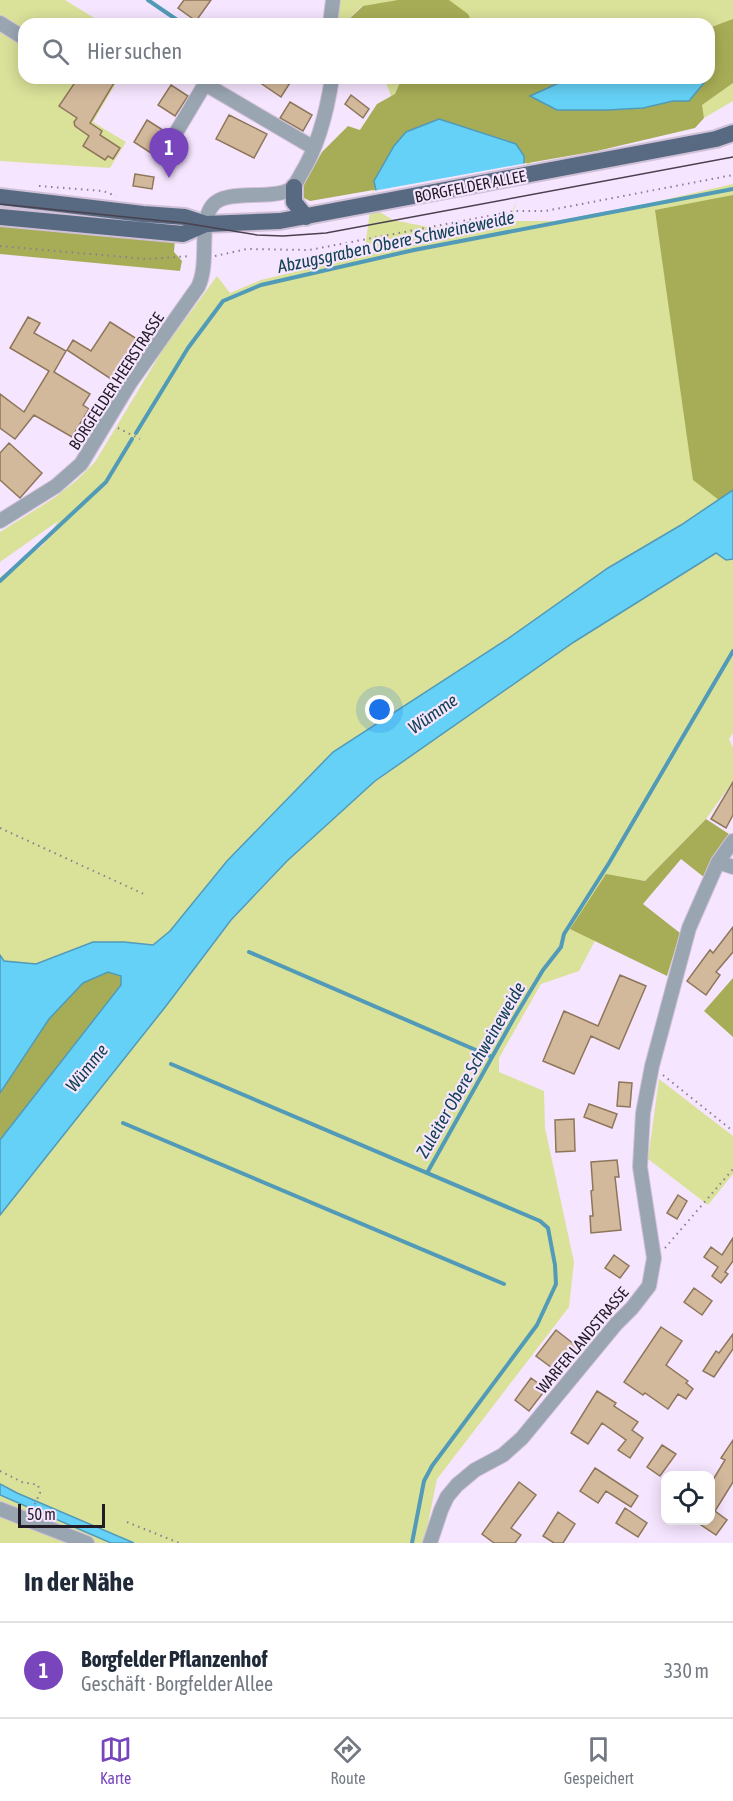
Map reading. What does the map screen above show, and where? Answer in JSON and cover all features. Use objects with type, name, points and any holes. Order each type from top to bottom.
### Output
[{"type":"main road","name":"BORGFELDER ALLEE","points":[[0,197],[185,217],[206,224],[262,222],[361,207],[716,139],[733,133]]},
{"type":"main road","points":[[294,187],[294,202],[306,217]]},
{"type":"main road","name":"BORGFELDER ALLEE","points":[[0,217],[183,234],[206,224]]},
{"type":"street","points":[[331,18],[333,0]]},
{"type":"street","points":[[0,23],[18,34]]},
{"type":"street","points":[[171,141],[205,84]]},
{"type":"street","points":[[212,84],[314,148]]},
{"type":"street","points":[[206,224],[212,206],[225,198],[281,194],[294,187],[321,130],[331,84]]},
{"type":"street","name":"BORGFELDER HEERSTRASSE","points":[[0,520],[56,486],[81,464],[130,383],[198,287],[203,277],[206,224]]},
{"type":"street","name":"WARFER LANDSTRASSE","points":[[430,1543],[435,1523],[447,1497],[457,1485],[475,1470],[504,1455],[522,1438],[649,1286],[654,1258],[640,1167],[643,1113],[652,1066],[684,945],[718,862],[733,841]]},
{"type":"street","points":[[718,862],[733,867]]},
{"type":"street","points":[[0,1509],[87,1543]]},
{"type":"path","points":[[0,246],[147,259],[220,255],[248,249],[309,250],[514,211],[545,212],[733,175]]},
{"type":"path","points":[[107,423],[140,439]]},
{"type":"path","points":[[0,828],[146,895]]},
{"type":"path","points":[[652,1066],[733,1131]]},
{"type":"path","points":[[654,1258],[673,1240],[733,1170]]},
{"type":"path","points":[[0,1471],[22,1482],[38,1485],[39,1492],[32,1511]]},
{"type":"path","points":[[127,1522],[179,1543]]},
{"type":"green space","points":[[0,0],[65,0],[94,18],[18,18],[18,84],[115,84],[93,122],[126,142],[110,168],[0,161]]},
{"type":"green space","points":[[337,0],[733,0],[733,71],[715,78],[715,18],[365,18],[362,6],[350,18],[335,17]]},
{"type":"green space","points":[[398,0],[449,0],[470,18],[350,18],[363,6]]},
{"type":"green space","points":[[733,19],[733,83],[702,105],[704,118],[695,128],[597,151],[310,201],[304,198],[301,190],[322,152],[348,126],[360,130],[377,104],[395,94],[399,84],[715,84],[715,26]]},
{"type":"green space","points":[[733,83],[733,101],[704,118],[701,105]]},
{"type":"green space","points":[[386,84],[700,84],[535,150],[510,221],[555,221],[646,204],[733,184],[733,490],[681,525],[608,568],[506,640],[333,752],[228,861],[170,931],[153,945],[124,942],[76,948],[36,964],[4,961],[0,955],[0,577],[43,545],[58,521],[0,562],[0,532],[54,498],[95,462],[162,351],[217,276],[230,293],[261,280],[364,255],[374,181],[396,108]]},
{"type":"green space","points":[[733,195],[733,490],[719,500],[693,480],[655,210]]},
{"type":"green space","points":[[0,223],[175,240],[174,252],[182,261],[180,271],[0,254]]},
{"type":"green space","points":[[716,553],[726,560],[733,559],[733,733],[729,739],[733,748],[733,781],[706,819],[645,881],[640,880],[614,905],[579,971],[541,984],[499,1058],[499,1072],[544,1091],[545,1128],[574,1262],[569,1307],[437,1479],[424,1543],[0,1543],[0,1215],[232,920],[287,861],[375,781],[574,642]]},
{"type":"green space","points":[[706,819],[729,834],[705,878],[681,859],[643,904],[680,933],[667,976],[570,929],[606,874],[645,881]]},
{"type":"green space","points":[[108,972],[121,975],[121,985],[0,1140],[0,1093],[49,1019],[83,983]]},
{"type":"green space","points":[[733,978],[733,1037],[704,1011]]},
{"type":"green space","points":[[659,1079],[733,1136],[733,1174],[708,1205],[648,1159]]},
{"type":"water","points":[[557,84],[703,84],[689,101],[673,101],[643,108],[557,110],[530,96]]},
{"type":"water","points":[[439,119],[516,144],[524,156],[524,163],[520,191],[506,217],[433,226],[380,210],[374,181],[394,146],[406,132]]},
{"type":"water","name":"Wümme","points":[[733,490],[733,559],[726,560],[716,553],[574,642],[375,781],[287,861],[231,920],[166,1006],[0,1215],[0,1140],[121,985],[121,976],[108,972],[83,983],[49,1019],[0,1093],[0,955],[4,961],[36,964],[93,942],[153,945],[170,931],[227,861],[333,752],[506,640],[608,568],[681,525]]},
{"type":"water","points":[[0,1484],[134,1543],[111,1543],[0,1495]]},
{"type":"pier","points":[[527,163],[523,188],[511,214],[433,228],[393,220],[378,211],[373,191]]},
{"type":"building","points":[[184,0],[211,0],[198,18],[192,18],[178,8]]},
{"type":"building","points":[[74,84],[113,84],[90,123],[102,131],[100,135],[120,148],[113,159],[108,156],[105,160],[83,146],[89,136],[75,126],[74,122],[77,118],[59,106]]},
{"type":"building","points":[[262,84],[289,84],[281,97]]},
{"type":"building","points":[[171,85],[188,96],[175,116],[158,105]]},
{"type":"building","points":[[351,95],[369,109],[363,118],[345,104]]},
{"type":"building","points":[[290,102],[312,115],[303,131],[280,118]]},
{"type":"building","points":[[229,115],[267,134],[254,158],[216,139]]},
{"type":"building","points":[[147,120],[166,132],[154,155],[134,142]]},
{"type":"building","points":[[135,174],[154,177],[152,189],[133,186]]},
{"type":"building","points":[[28,317],[40,323],[34,333],[66,351],[54,372],[90,394],[83,405],[89,409],[72,437],[34,415],[15,439],[0,428],[0,394],[24,412],[49,371],[10,348]]},
{"type":"building","points":[[110,322],[137,339],[111,379],[67,350],[73,340],[91,351]]},
{"type":"building","points":[[9,443],[42,473],[20,498],[0,480],[0,453]]},
{"type":"building","points":[[733,782],[733,815],[726,828],[711,819]]},
{"type":"building","points":[[733,927],[733,952],[716,972],[720,975],[706,995],[687,981],[710,950],[713,953]]},
{"type":"building","points":[[620,975],[646,986],[619,1049],[591,1036],[574,1074],[543,1061],[564,1011],[598,1026]]},
{"type":"building","points":[[619,1082],[632,1083],[630,1107],[617,1106]]},
{"type":"building","points":[[589,1104],[617,1114],[612,1128],[584,1117]]},
{"type":"building","points":[[574,1119],[575,1151],[556,1152],[555,1120]]},
{"type":"building","points":[[617,1160],[619,1177],[615,1177],[621,1230],[591,1233],[590,1216],[593,1216],[591,1191],[593,1190],[591,1162]]},
{"type":"building","points":[[678,1195],[687,1201],[677,1219],[667,1213]]},
{"type":"building","points":[[733,1238],[733,1261],[725,1272],[728,1274],[721,1283],[712,1276],[718,1267],[704,1257],[711,1247],[722,1255]]},
{"type":"building","points":[[614,1255],[629,1266],[620,1278],[605,1268]]},
{"type":"building","points":[[694,1288],[712,1301],[702,1315],[684,1302]]},
{"type":"building","points":[[661,1327],[682,1341],[666,1365],[688,1381],[686,1383],[693,1389],[686,1399],[678,1394],[668,1409],[624,1382]]},
{"type":"building","points":[[556,1330],[579,1348],[559,1373],[536,1356]]},
{"type":"building","points":[[733,1334],[733,1349],[714,1377],[703,1371],[716,1351],[719,1353]]},
{"type":"building","points":[[531,1378],[546,1389],[529,1411],[515,1400]]},
{"type":"building","points":[[597,1391],[616,1403],[614,1406],[638,1422],[632,1430],[643,1438],[630,1458],[618,1450],[626,1440],[602,1423],[588,1444],[571,1433]]},
{"type":"building","points":[[733,1440],[733,1482],[715,1511],[715,1476],[725,1460],[721,1458]]},
{"type":"building","points":[[662,1445],[676,1454],[664,1471],[661,1471],[660,1476],[647,1467]]},
{"type":"building","points":[[595,1468],[638,1496],[631,1507],[606,1491],[598,1503],[580,1491]]},
{"type":"building","points":[[519,1482],[536,1495],[511,1528],[521,1535],[515,1543],[494,1543],[482,1534]]},
{"type":"building","points":[[625,1508],[647,1523],[638,1537],[616,1523]]},
{"type":"building","points":[[715,1511],[727,1520],[716,1535],[701,1525],[715,1525]]},
{"type":"building","points":[[558,1512],[575,1524],[563,1543],[554,1543],[543,1536]]},
{"type":"waterway","points":[[148,0],[174,18]]},
{"type":"waterway","name":"Abzugsgraben Obere Schweineweide","points":[[136,433],[188,348],[223,301],[261,285],[414,250],[733,189]]},
{"type":"waterway","name":"Abzugsgraben Obere Schweineweide","points":[[0,581],[106,482],[132,439]]},
{"type":"waterway","name":"Zuleiter Obere Schweineweide","points":[[427,1173],[514,1018],[543,970],[561,947],[564,934],[609,863],[733,651]]},
{"type":"waterway","points":[[249,952],[492,1057]]},
{"type":"waterway","name":"Zuleiter Obere Schweineweide","points":[[171,1064],[540,1221],[548,1228],[556,1284],[537,1325],[432,1466],[424,1481],[412,1543]]},
{"type":"waterway","points":[[123,1123],[504,1284]]},
{"type":"tram line","points":[[0,204],[184,223],[257,235],[283,236],[326,233],[733,157]]},
{"type":"place","name":"Borgfelder Pflanzenhof","points":[[169,178]]}]
